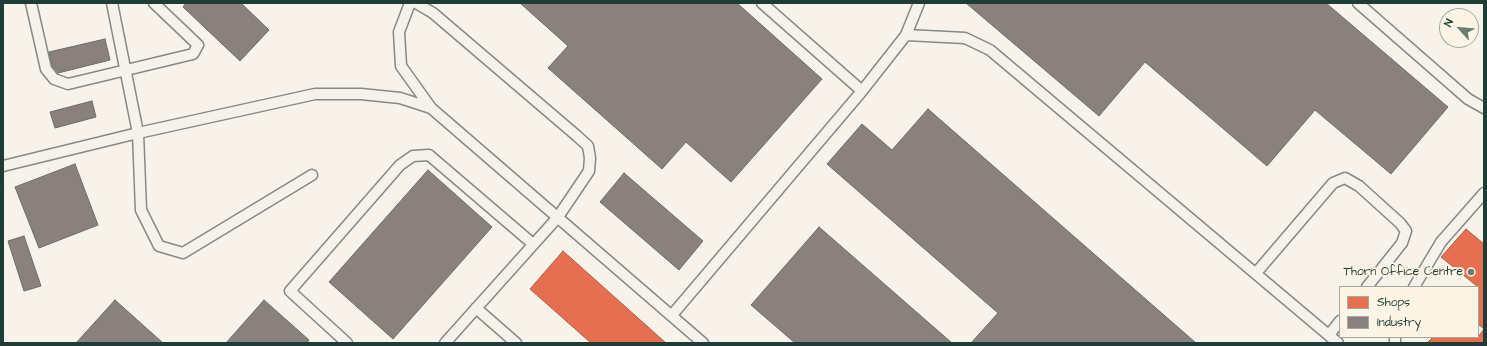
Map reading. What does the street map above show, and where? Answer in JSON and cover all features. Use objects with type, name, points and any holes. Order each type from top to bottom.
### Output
[{"type":"lane","points":[[31,3],[46,69],[54,79],[68,84],[193,54],[198,45],[154,3]]},
{"type":"lane","points":[[112,3],[138,133],[140,210],[159,246],[183,253],[312,175]]},
{"type":"lane","points":[[410,3],[399,32],[401,66],[431,108],[703,343]]},
{"type":"lane","points":[[416,3],[433,13],[588,146],[589,171],[558,217],[445,343]]},
{"type":"lane","points":[[762,3],[862,91]]},
{"type":"lane","points":[[672,315],[862,91],[906,35],[919,3]]},
{"type":"lane","points":[[1358,3],[1468,99],[1484,108]]},
{"type":"lane","points":[[906,35],[965,38],[990,50],[1338,343]]},
{"type":"lane","points":[[3,166],[138,133],[315,94],[362,94],[400,98],[431,108]]},
{"type":"lane","points":[[347,343],[290,291],[400,166],[413,156],[429,155],[533,244]]},
{"type":"lane","points":[[1256,273],[1333,183],[1345,178],[1359,186],[1400,223],[1406,231],[1402,243],[1368,286]]},
{"type":"lane","points":[[1415,286],[1441,242],[1484,193]]},
{"type":"lane","points":[[476,308],[516,343]]},
{"type":"lane","points":[[1329,335],[1339,322]]},
{"type":"building: Shops","name":"Thorn Office Centre","points":[[1466,229],[1484,244],[1484,329],[1479,325],[1479,286],[1477,286],[1441,257]]},
{"type":"building: Shops","points":[[563,251],[666,343],[591,343],[530,289]]},
{"type":"building: Shops","points":[[1484,329],[1484,343],[1427,343],[1432,338],[1479,338]]},
{"type":"building: Industry","points":[[186,3],[241,3],[269,30],[240,61],[183,7]]},
{"type":"building: Industry","points":[[520,3],[737,3],[822,79],[731,182],[686,142],[662,169],[548,68],[568,46]]},
{"type":"building: Industry","points":[[966,3],[1326,3],[1448,107],[1391,174],[1315,110],[1267,166],[1145,62],[1099,116]]},
{"type":"building: Industry","points":[[105,39],[110,60],[54,74],[49,52]]},
{"type":"building: Industry","points":[[92,101],[96,117],[55,128],[50,112]]},
{"type":"building: Industry","points":[[928,109],[1196,343],[971,343],[998,313],[827,164],[862,124],[892,150]]},
{"type":"building: Industry","points":[[75,164],[98,225],[39,248],[15,187]]},
{"type":"building: Industry","points":[[428,170],[492,227],[393,339],[329,282]]},
{"type":"building: Industry","points":[[624,173],[703,241],[679,270],[600,202]]},
{"type":"building: Industry","points":[[819,227],[952,343],[795,343],[751,305]]},
{"type":"building: Industry","points":[[24,236],[41,286],[24,291],[8,241]]},
{"type":"building: Industry","points":[[115,300],[163,343],[76,343]]},
{"type":"building: Industry","points":[[264,300],[309,340],[307,343],[226,343]]},
{"type":"place","name":"Thorn Office Centre","points":[[1471,272]]}]
